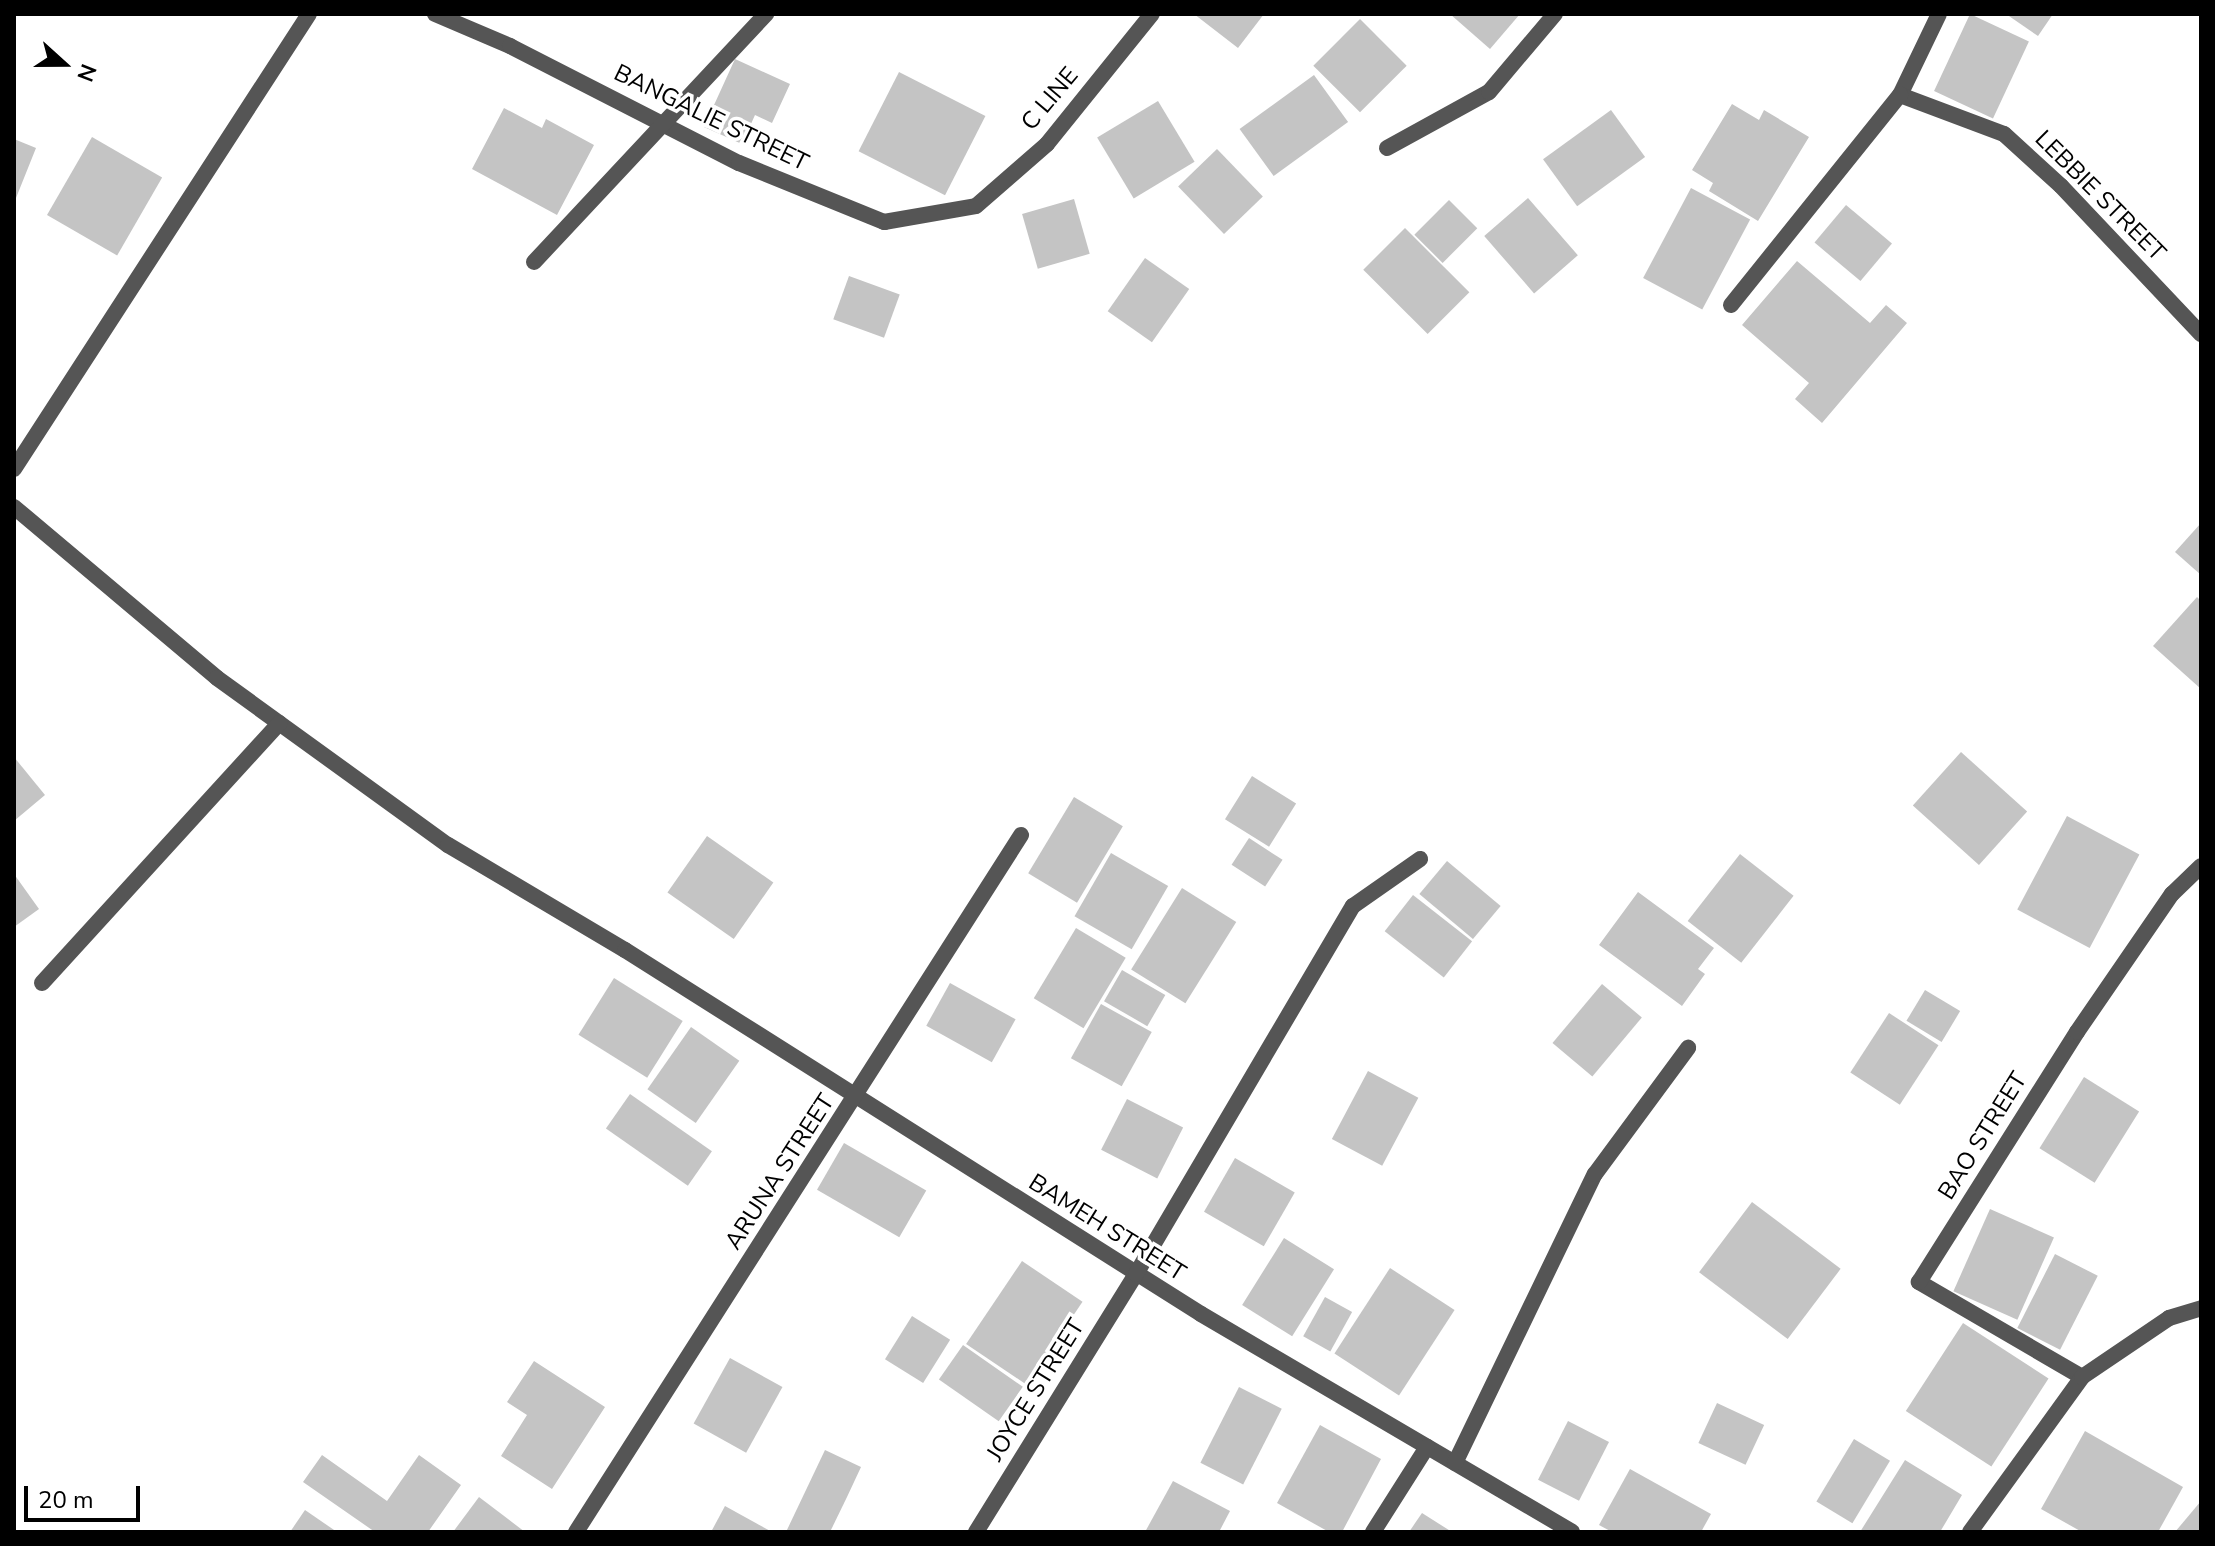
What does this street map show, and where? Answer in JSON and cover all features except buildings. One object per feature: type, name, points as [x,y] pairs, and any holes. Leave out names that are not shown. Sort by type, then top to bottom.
[{"type":"street","points":[[14,469],[309,14]]},
{"type":"street","name":"BANGALIE STREET","points":[[435,14],[510,46],[739,163],[884,222],[976,206]]},
{"type":"street","points":[[534,262],[766,14]]},
{"type":"street","name":"C LINE","points":[[976,206],[1047,144],[1152,14]]},
{"type":"street","points":[[1387,148],[1489,92],[1555,14]]},
{"type":"street","points":[[1731,305],[1900,95],[1939,14]]},
{"type":"street","name":"LEBBIE STREET","points":[[1900,95],[2004,134],[2061,186],[2201,334]]},
{"type":"street","name":"BAMEH STREET","points":[[14,507],[217,678],[448,845],[625,950],[855,1099],[1136,1274],[1572,1532]]},
{"type":"street","points":[[42,983],[279,723]]},
{"type":"street","name":"ARUNA STREET","points":[[576,1532],[1021,835]]},
{"type":"street","name":"JOYCE STREET","points":[[976,1532],[1136,1274],[1353,906],[1420,859]]},
{"type":"street","name":"BAO STREET","points":[[2082,1377],[1919,1282],[2077,1032],[2172,894],[2201,866]]},
{"type":"street","points":[[1455,1463],[1595,1174],[1688,1048]]},
{"type":"street","points":[[1970,1532],[2082,1377],[2169,1318],[2201,1308]]},
{"type":"street","points":[[1373,1532],[1427,1447]]}]
